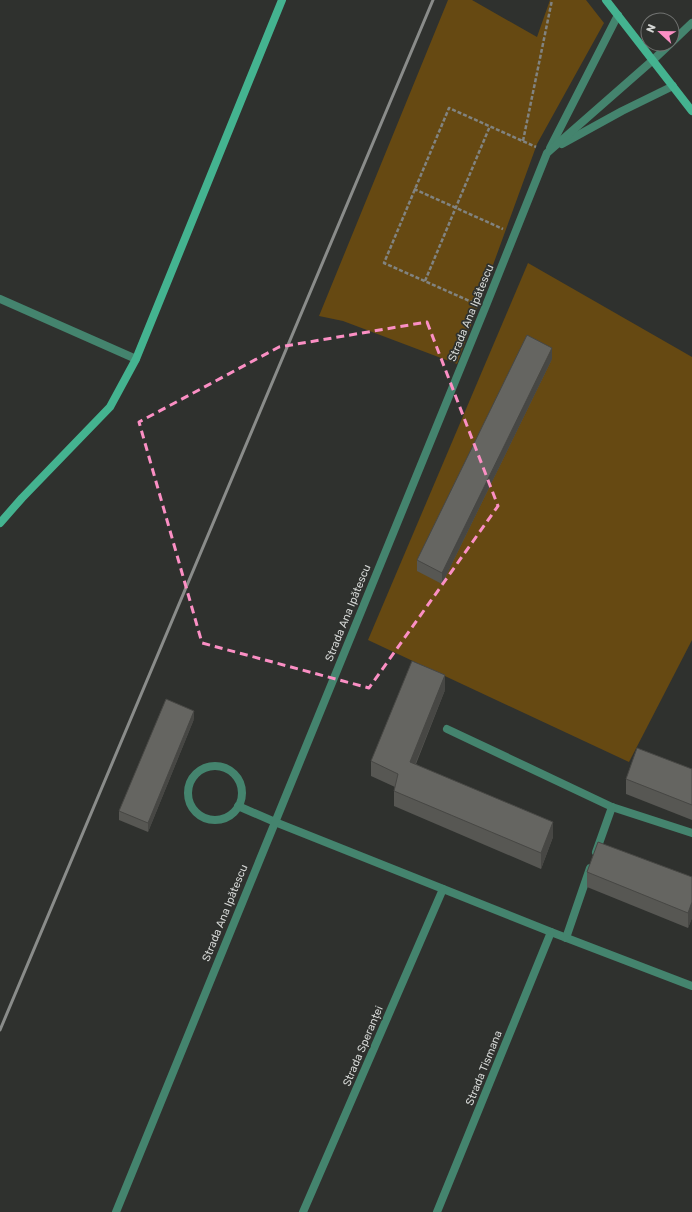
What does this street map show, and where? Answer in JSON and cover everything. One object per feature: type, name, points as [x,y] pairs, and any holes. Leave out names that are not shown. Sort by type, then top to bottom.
[{"type":"main road","points":[[0,523],[110,407],[136,359],[282,0]]},
{"type":"main road","points":[[606,0],[692,111]]},
{"type":"street","points":[[547,152],[618,15]]},
{"type":"street","points":[[680,34],[692,23]]},
{"type":"street","name":"Strada Ana Ipătescu","points":[[116,1212],[485,308],[547,152],[662,52]]},
{"type":"street","points":[[547,152],[622,111],[673,86]]},
{"type":"street","points":[[0,299],[136,359]]},
{"type":"street","points":[[447,729],[612,807],[692,833]]},
{"type":"street","points":[[220,766],[228,769],[239,781],[241,798],[238,806],[232,813],[224,818],[215,820],[198,814],[192,807],[188,798],[188,789],[191,780],[196,773],[203,768],[220,766]]},
{"type":"street","points":[[238,806],[566,938],[691,984]]},
{"type":"street","points":[[566,938],[612,807]]},
{"type":"street","name":"Strada Speranței","points":[[303,1212],[443,889]]},
{"type":"street","name":"Strada Tismana","points":[[437,1212],[552,932]]},
{"type":"path","points":[[523,141],[552,0]]},
{"type":"path","points":[[485,308],[384,263],[449,108],[547,152]]},
{"type":"path","points":[[425,281],[490,126]]},
{"type":"path","points":[[414,189],[515,234]]},
{"type":"highlighted area","points":[[427,322],[498,506],[369,688],[202,643],[139,422],[279,347]]},
{"type":"shaded area","points":[[448,0],[472,0],[537,37],[550,0],[586,0],[604,23],[537,144],[457,364],[343,321],[319,316]]},
{"type":"shaded area","points":[[528,263],[692,357],[692,640],[629,762],[368,640]]},
{"type":"building","points":[[527,335],[552,348],[442,573],[417,560]]},
{"type":"building","points":[[412,661],[445,675],[410,762],[553,822],[541,853],[394,791],[398,774],[371,761]]},
{"type":"building","points":[[166,699],[194,711],[148,823],[119,811]]},
{"type":"building","points":[[637,748],[692,769],[692,805],[626,779]]},
{"type":"building","points":[[598,842],[692,877],[692,902],[688,913],[587,872]]},
{"type":"railway","points":[[0,1030],[433,0]]}]
